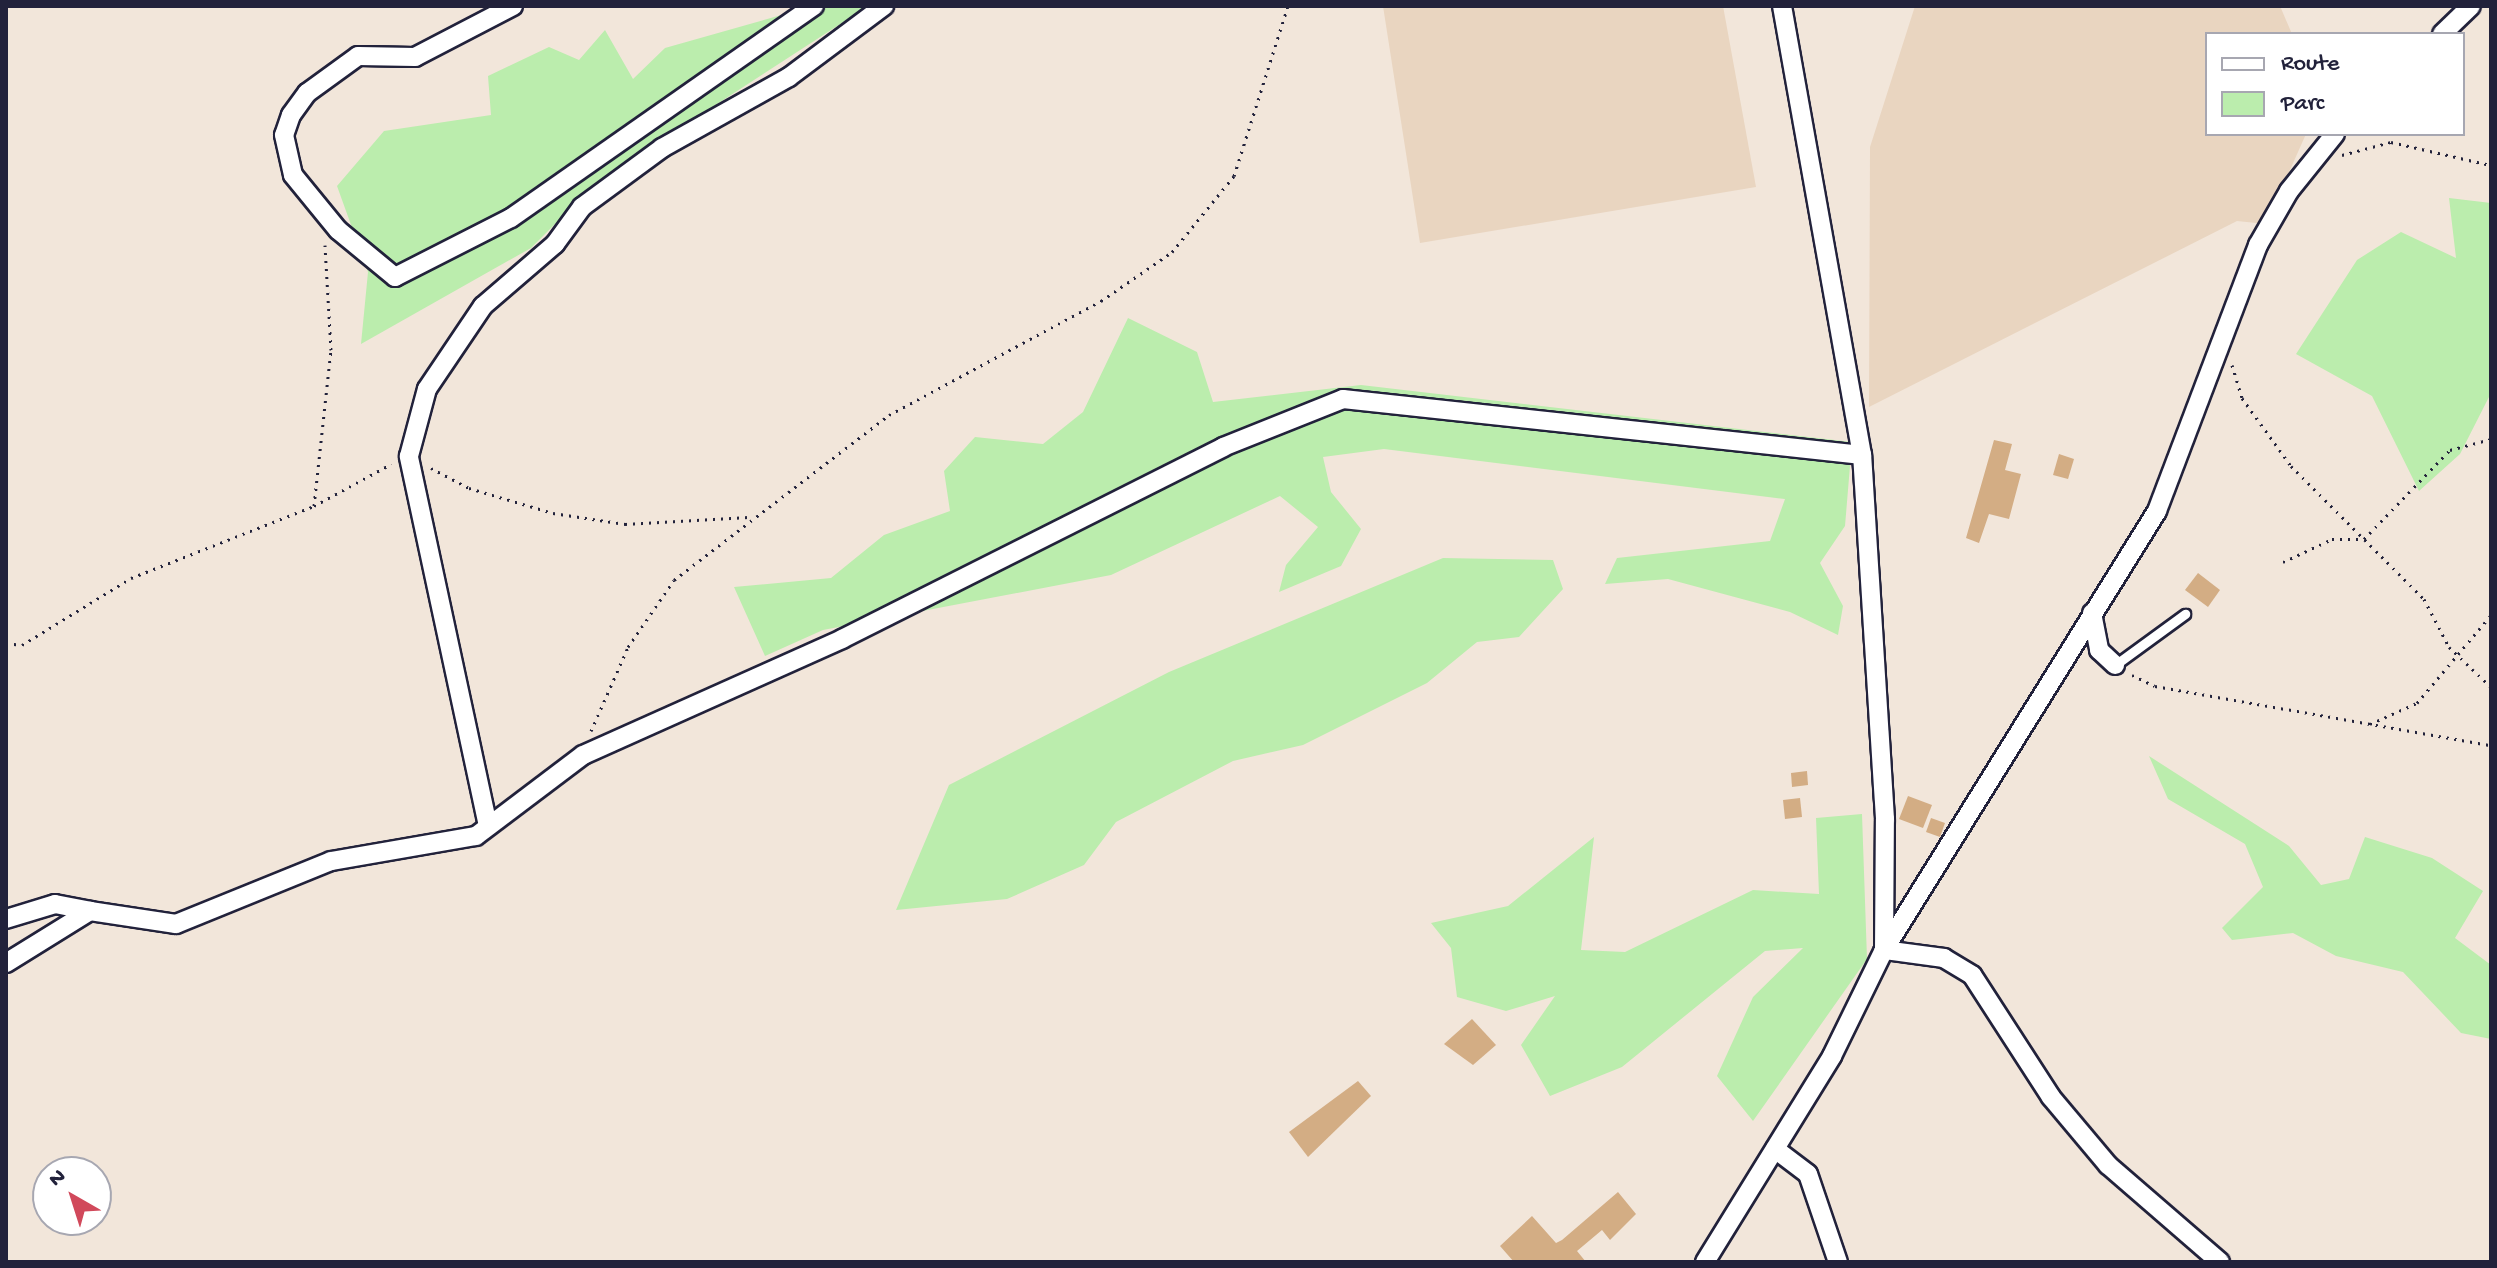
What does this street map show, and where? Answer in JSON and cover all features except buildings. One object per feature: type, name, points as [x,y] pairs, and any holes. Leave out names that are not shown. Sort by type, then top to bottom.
[{"type":"street","points":[[513,6],[415,57],[358,56],[307,93],[291,115],[284,135],[293,175],[338,230],[395,277],[511,218],[814,6]]},
{"type":"street","points":[[488,826],[409,456],[427,389],[483,306],[555,244],[582,207],[662,148],[789,77],[884,6]]},
{"type":"street","points":[[1782,6],[1862,455],[1885,819],[1884,950]]},
{"type":"street","points":[[2444,32],[2471,6]]},
{"type":"street","points":[[1705,1262],[1775,1149],[1884,950],[2157,511],[2258,245],[2311,163],[2333,136]]},
{"type":"street","points":[[6,919],[55,904],[176,924],[331,861],[463,841],[583,755],[842,639],[1223,447],[1343,399],[1862,455]]},
{"type":"street","points":[[2092,613],[2099,650],[2115,665]]},
{"type":"street","points":[[6,963],[90,911]]},
{"type":"street","points":[[1884,950],[1944,958],[1972,975],[2051,1097],[2108,1165],[2220,1262]]},
{"type":"street","points":[[1775,1149],[1808,1174],[1838,1262]]},
{"type":"lane","points":[[2115,665],[2185,614]]},
{"type":"path","points":[[583,755],[628,647],[674,580],[750,517],[889,415],[1101,301],[1172,252],[1234,176],[1288,6]]},
{"type":"path","points":[[2311,163],[2391,142],[2491,165]]},
{"type":"path","points":[[314,506],[331,350],[324,237]]},
{"type":"path","points":[[2224,339],[2242,398],[2291,466],[2424,599],[2458,655],[2491,687]]},
{"type":"path","points":[[2283,562],[2332,539],[2364,539],[2450,450],[2491,439]]},
{"type":"path","points":[[6,643],[22,645],[131,578],[314,506],[409,456],[469,488],[553,513],[625,524],[750,517]]},
{"type":"path","points":[[2370,724],[2417,703],[2491,615]]},
{"type":"path","points":[[2115,665],[2155,686],[2491,745]]},
{"type":"shaded area","points":[[1383,6],[1723,6],[1756,187],[1420,243]]},
{"type":"shaded area","points":[[1915,6],[2280,6],[2291,32],[2205,32],[2205,136],[2305,136],[2266,224],[2237,221],[1869,407],[1870,147]]},
{"type":"green space","points":[[813,6],[868,6],[597,182],[531,248],[361,344],[368,272],[337,186],[384,131],[491,115],[488,76],[549,47],[579,60],[605,30],[633,79],[665,48]]},
{"type":"green space","points":[[2449,198],[2491,203],[2491,393],[2460,454],[2419,491],[2372,396],[2296,354],[2357,260],[2401,232],[2456,258]]},
{"type":"green space","points":[[1128,318],[1197,352],[1213,402],[1361,385],[1852,442],[1845,526],[1820,563],[1843,606],[1838,635],[1790,612],[1668,579],[1605,584],[1617,558],[1770,541],[1785,499],[1384,449],[1323,457],[1331,492],[1361,529],[1341,566],[1279,592],[1286,565],[1318,527],[1280,496],[1111,575],[823,630],[765,656],[734,587],[831,578],[884,535],[950,511],[944,471],[975,437],[1043,444],[1083,412]]},
{"type":"green space","points":[[1443,558],[1553,560],[1563,589],[1519,637],[1477,642],[1427,683],[1303,745],[1233,761],[1116,822],[1084,865],[1007,899],[896,910],[949,785],[1169,672]]},
{"type":"green space","points":[[2149,756],[2289,846],[2321,885],[2349,879],[2365,837],[2432,858],[2483,891],[2455,938],[2491,965],[2491,1039],[2461,1033],[2403,972],[2336,956],[2293,933],[2232,940],[2222,928],[2263,887],[2245,844],[2168,799]]},
{"type":"green space","points":[[1862,814],[1867,959],[1753,1121],[1717,1076],[1753,997],[1803,948],[1765,951],[1622,1067],[1550,1096],[1521,1045],[1555,996],[1506,1011],[1457,997],[1451,948],[1431,923],[1508,906],[1594,837],[1581,950],[1625,952],[1753,890],[1819,894],[1816,818]]}]
